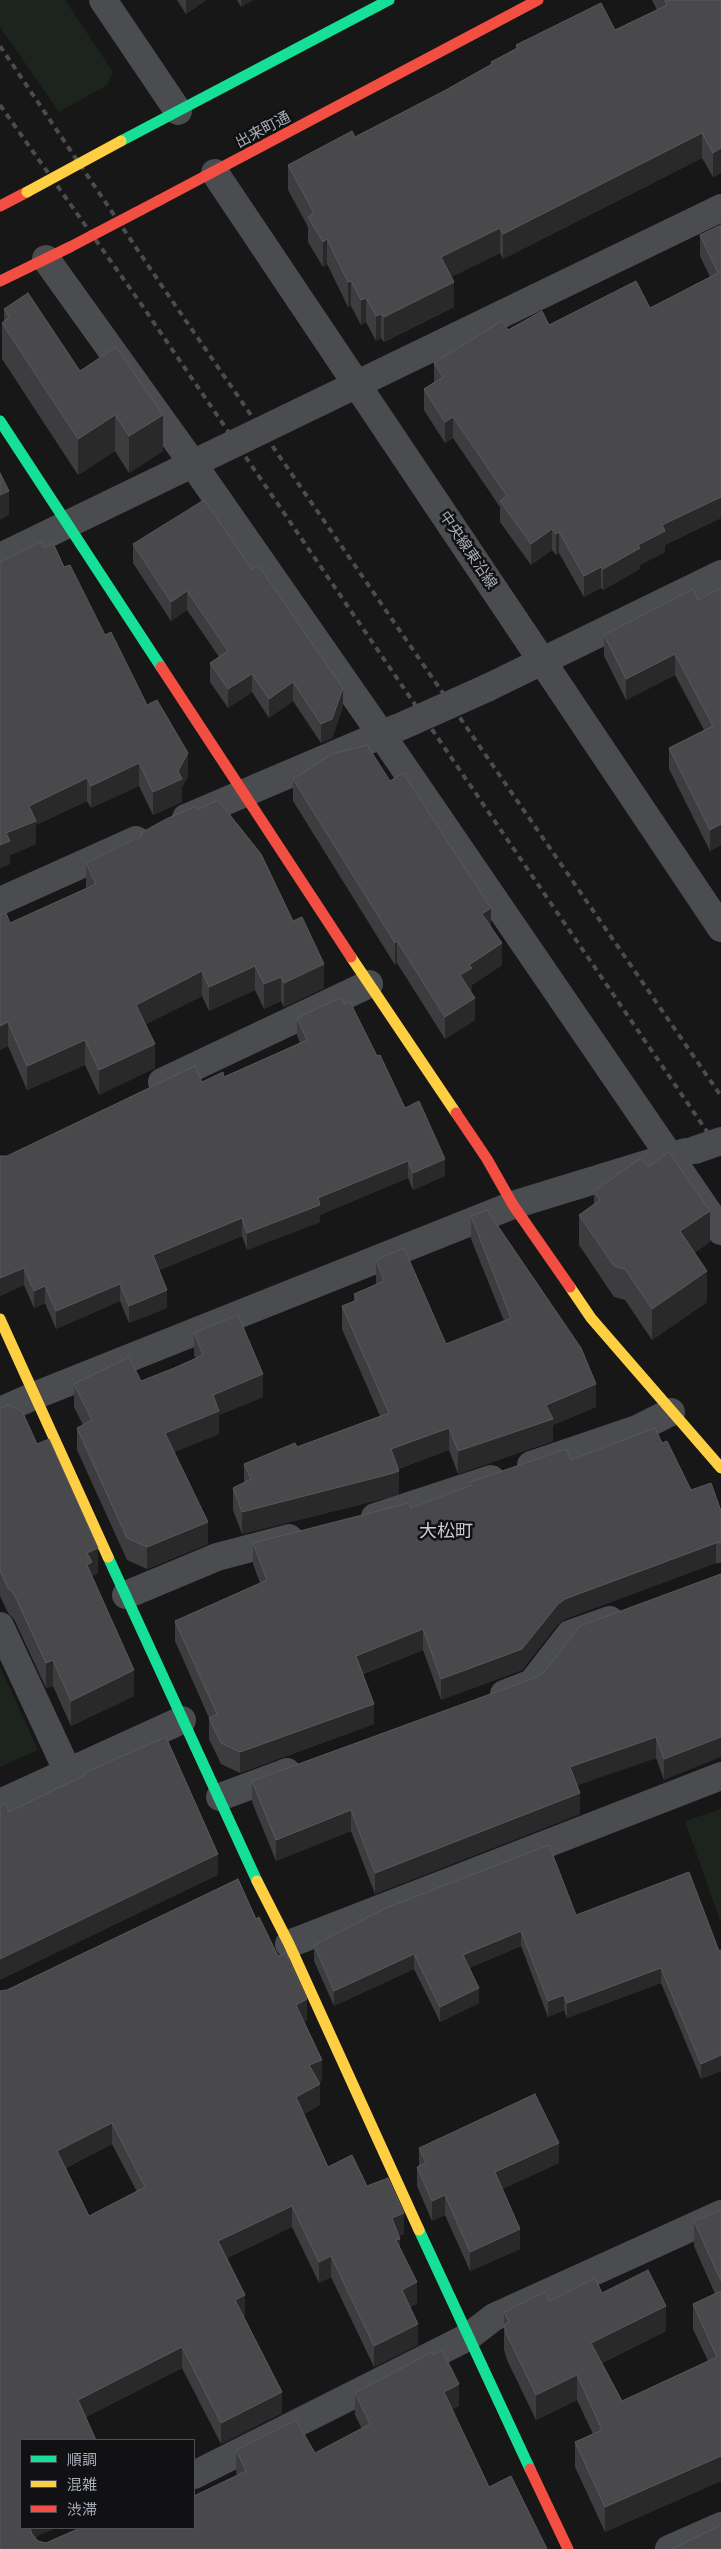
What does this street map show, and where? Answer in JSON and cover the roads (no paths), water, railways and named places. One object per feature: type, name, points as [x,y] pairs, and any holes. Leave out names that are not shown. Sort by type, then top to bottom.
[{"type":"street","points":[[103,0],[178,111]]},
{"type":"street","points":[[0,206],[388,0]]},
{"type":"street","name":"出来町通","points":[[0,281],[215,173],[538,0]]},
{"type":"street","name":"中央線東沿線","points":[[215,173],[719,923]]},
{"type":"street","points":[[0,557],[721,208]]},
{"type":"street","points":[[46,259],[193,464],[391,730],[669,1158],[721,1232]]},
{"type":"street","points":[[0,421],[66,525],[487,1159],[513,1205],[591,1318],[721,1468]]},
{"type":"street","points":[[0,901],[243,792],[487,688],[541,660],[721,574]]},
{"type":"street","points":[[144,1091],[369,984]]},
{"type":"street","points":[[0,1411],[513,1205],[721,1141]]},
{"type":"street","points":[[0,1319],[182,1720],[220,1797],[254,1875],[289,1944],[468,2337],[568,2549]]},
{"type":"street","points":[[348,1524],[394,1512],[618,1436],[672,1412]]},
{"type":"street","points":[[126,1595],[217,1556],[310,1533]]},
{"type":"street","points":[[477,1703],[532,1683],[570,1634],[632,1611]]},
{"type":"street","points":[[0,1626],[68,1772]]},
{"type":"street","points":[[0,1803],[182,1720]]},
{"type":"street","points":[[220,1797],[312,1763]]},
{"type":"street","points":[[289,1944],[721,1776]]},
{"type":"street","points":[[228,1888],[254,1875]]},
{"type":"street","points":[[195,2474],[468,2337],[494,2318],[721,2214]]},
{"type":"street","points":[[669,2549],[721,2526]]},
{"type":"railway","points":[[0,46],[164,289],[721,1096]]},
{"type":"railway","points":[[0,105],[139,301],[721,1152]]},
{"type":"district","name":"大松町","points":[[446,1532]]}]
